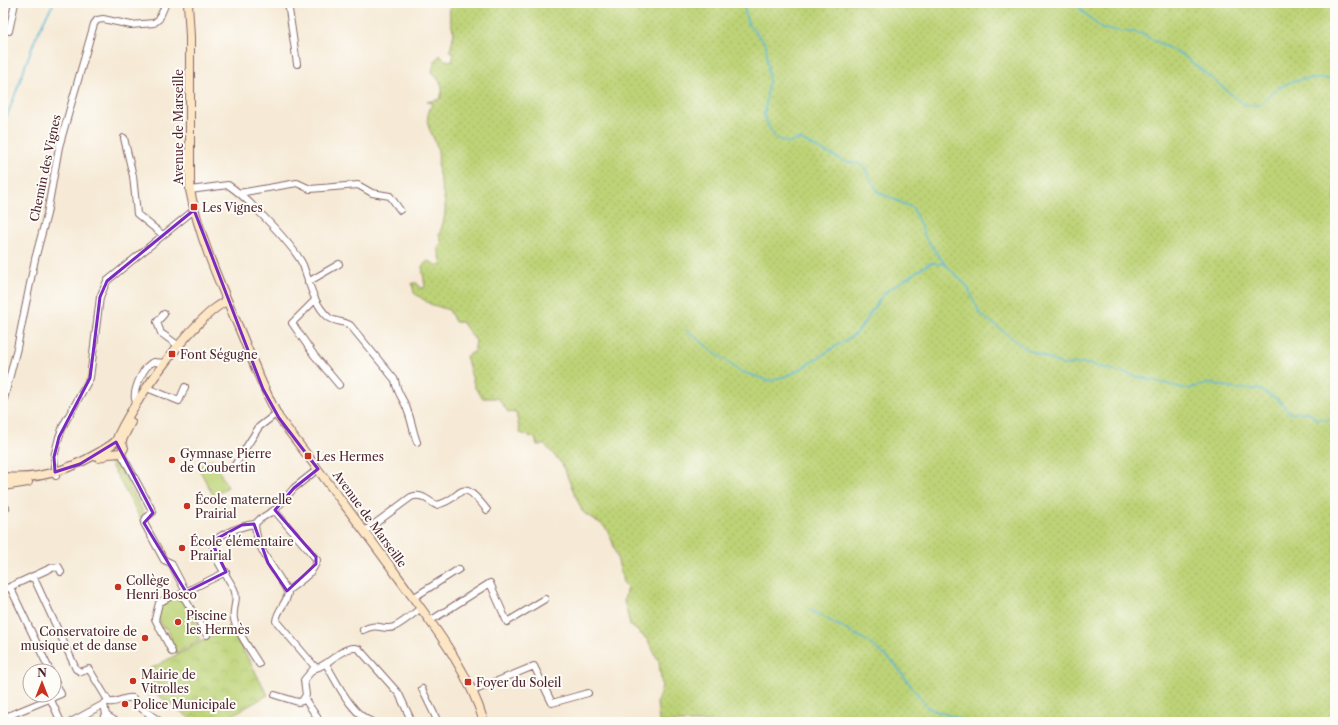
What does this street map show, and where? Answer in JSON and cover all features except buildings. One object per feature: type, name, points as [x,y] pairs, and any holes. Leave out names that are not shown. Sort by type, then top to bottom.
[{"type":"street","points":[[9,31],[15,3]]},
{"type":"street","name":"Chemin des Vignes","points":[[3,403],[17,348],[35,259],[47,214],[58,147],[94,24],[97,20],[103,19],[131,25],[154,23],[159,19],[166,3]]},
{"type":"street","name":"Avenue de Marseille","points":[[188,3],[190,37],[190,190],[194,210],[227,301],[263,388],[277,413],[430,621],[461,669],[473,691],[484,722]]},
{"type":"street","points":[[288,3],[297,64]]},
{"type":"street","points":[[124,138],[133,176],[137,214],[163,235]]},
{"type":"street","points":[[239,193],[297,183],[310,188],[358,185],[372,193],[390,196],[400,210]]},
{"type":"street","points":[[190,190],[228,185],[239,193],[288,243],[302,265],[315,300],[328,317],[334,320],[344,321],[350,325],[395,380],[396,388],[408,410],[413,433],[417,442]]},
{"type":"street","points":[[56,474],[54,457],[59,437],[64,424],[90,378],[96,320],[103,289],[112,276],[194,210]]},
{"type":"street","points":[[308,282],[339,264]]},
{"type":"street","points":[[315,300],[292,323],[314,355],[339,385]]},
{"type":"street","points":[[4,486],[56,474],[117,447],[134,406],[139,401],[164,363],[211,310],[217,305],[227,301]]},
{"type":"street","points":[[164,314],[157,322],[161,333],[179,346]]},
{"type":"street","points":[[139,401],[135,398],[135,387],[149,365],[154,362],[164,363]]},
{"type":"street","points":[[147,388],[179,401],[185,387]]},
{"type":"street","points":[[233,468],[259,427],[277,413]]},
{"type":"street","points":[[117,447],[153,512],[146,518],[144,523],[164,560],[171,563],[186,592]]},
{"type":"street","points":[[259,664],[234,618],[236,598],[235,590],[215,553],[213,545],[216,539],[242,525],[255,524],[274,510],[294,488],[318,469]]},
{"type":"street","points":[[4,486],[6,481],[4,476],[22,478],[56,474]]},
{"type":"street","points":[[365,532],[411,497],[416,495],[422,496],[436,505],[450,499],[457,493],[467,491],[475,495],[487,510]]},
{"type":"street","points":[[274,510],[317,560],[316,564],[303,579],[287,591]]},
{"type":"street","points":[[255,524],[262,549],[268,563],[287,591],[288,598],[277,616],[276,621],[315,667],[321,667],[348,649],[354,648],[359,650],[399,694],[412,722]]},
{"type":"street","points":[[3,590],[55,567],[59,567],[62,572]]},
{"type":"street","points":[[413,598],[458,569]]},
{"type":"street","points":[[172,652],[155,619],[159,603],[173,595],[179,595],[186,592],[226,572]]},
{"type":"street","points":[[33,576],[76,669],[81,672],[89,669],[106,702],[106,715],[101,722]]},
{"type":"street","points":[[430,621],[490,583],[507,622],[545,599]]},
{"type":"street","points":[[10,587],[46,663]]},
{"type":"street","points":[[179,595],[186,599],[207,635]]},
{"type":"street","points":[[363,630],[376,625],[384,628],[394,627],[421,608]]},
{"type":"street","points":[[326,664],[357,713],[366,720],[373,722]]},
{"type":"street","points":[[473,691],[534,666],[552,703],[588,693]]},
{"type":"street","points":[[275,695],[298,702],[304,698],[306,691],[304,680],[315,667]]},
{"type":"street","points":[[422,688],[438,722]]},
{"type":"street","points":[[71,722],[106,702],[114,703],[127,697],[133,698],[142,709],[161,722]]},
{"type":"street","points":[[304,698],[309,703],[317,717]]},
{"type":"street","points":[[3,718],[38,703]]},
{"type":"street","points":[[52,703],[61,722]]},
{"type":"street","points":[[106,715],[116,722]]},
{"type":"highlighted area","points":[[194,210],[263,389],[279,418],[318,469],[294,488],[275,510],[316,557],[316,564],[287,591],[268,563],[254,524],[242,525],[216,539],[213,545],[226,572],[186,592],[144,523],[153,513],[116,442],[80,464],[55,472],[54,457],[59,437],[90,378],[100,297],[107,281]]},
{"type":"green space","points":[[449,3],[1335,3],[1335,722],[659,722],[657,702],[662,687],[659,662],[647,639],[630,625],[624,601],[627,587],[623,582],[610,535],[602,524],[582,511],[562,464],[545,445],[537,445],[535,438],[520,433],[516,413],[508,412],[498,398],[483,398],[475,388],[466,356],[474,352],[476,341],[462,322],[455,322],[449,310],[430,304],[414,293],[412,283],[417,283],[421,289],[425,287],[422,266],[428,261],[437,265],[442,265],[438,248],[442,243],[439,235],[444,217],[445,204],[438,171],[438,150],[427,121],[429,110],[433,103],[427,102],[440,99],[442,90],[441,84],[432,72],[434,63],[440,55],[445,60],[453,61],[453,55],[450,51],[454,33],[450,20]]},
{"type":"green space","points":[[114,458],[145,515],[140,518],[109,461]]},
{"type":"green space","points":[[212,459],[228,487],[213,495],[198,467]]},
{"type":"green space","name":"Piscine les Hermès","points":[[174,597],[183,601],[198,626],[194,628],[200,640],[176,653],[170,642],[171,637],[166,628],[162,627],[157,615],[162,605]]},
{"type":"green space","points":[[230,626],[268,695],[220,722],[195,722],[154,692],[150,696],[147,694],[139,675]]},
{"type":"waterway","points":[[3,125],[38,32],[54,3]]},
{"type":"waterway","points":[[746,3],[744,8],[748,24],[766,44],[769,81],[764,117],[775,138],[790,143],[799,139],[844,161],[863,165],[878,192],[913,208],[926,239],[945,264],[967,286],[980,314],[1027,349],[1063,365],[1084,363],[1187,389],[1211,383],[1235,389],[1258,389],[1277,399],[1290,413],[1309,412],[1316,419],[1335,420]]},
{"type":"waterway","points":[[1079,3],[1080,9],[1102,29],[1140,33],[1184,56],[1245,105],[1260,105],[1277,89],[1293,81],[1302,79],[1335,79]]},
{"type":"waterway","points":[[686,330],[739,371],[770,381],[792,374],[857,333],[884,293],[930,263],[944,264]]},
{"type":"waterway","points":[[809,609],[867,641],[894,663],[928,708],[969,722]]},
{"type":"place","name":"Les Vignes","points":[[194,207]]},
{"type":"place","name":"Font Ségugne","points":[[172,354]]},
{"type":"place","name":"Les Hermes","points":[[308,456]]},
{"type":"place","name":"Gymnase Pierre de Coubertin","points":[[172,460]]},
{"type":"place","name":"École maternelle Prairial","points":[[187,506]]},
{"type":"place","name":"École élémentaire Prairial","points":[[182,548]]},
{"type":"place","name":"Collège Henri Bosco","points":[[118,587]]},
{"type":"place","name":"Piscine les Hermès","points":[[178,622]]},
{"type":"place","name":"Conservatoire de musique et de danse","points":[[145,638]]},
{"type":"place","name":"Mairie de Vitrolles","points":[[133,681]]},
{"type":"place","name":"Foyer du Soleil","points":[[468,682]]},
{"type":"place","name":"Police Municipale","points":[[125,704]]}]
